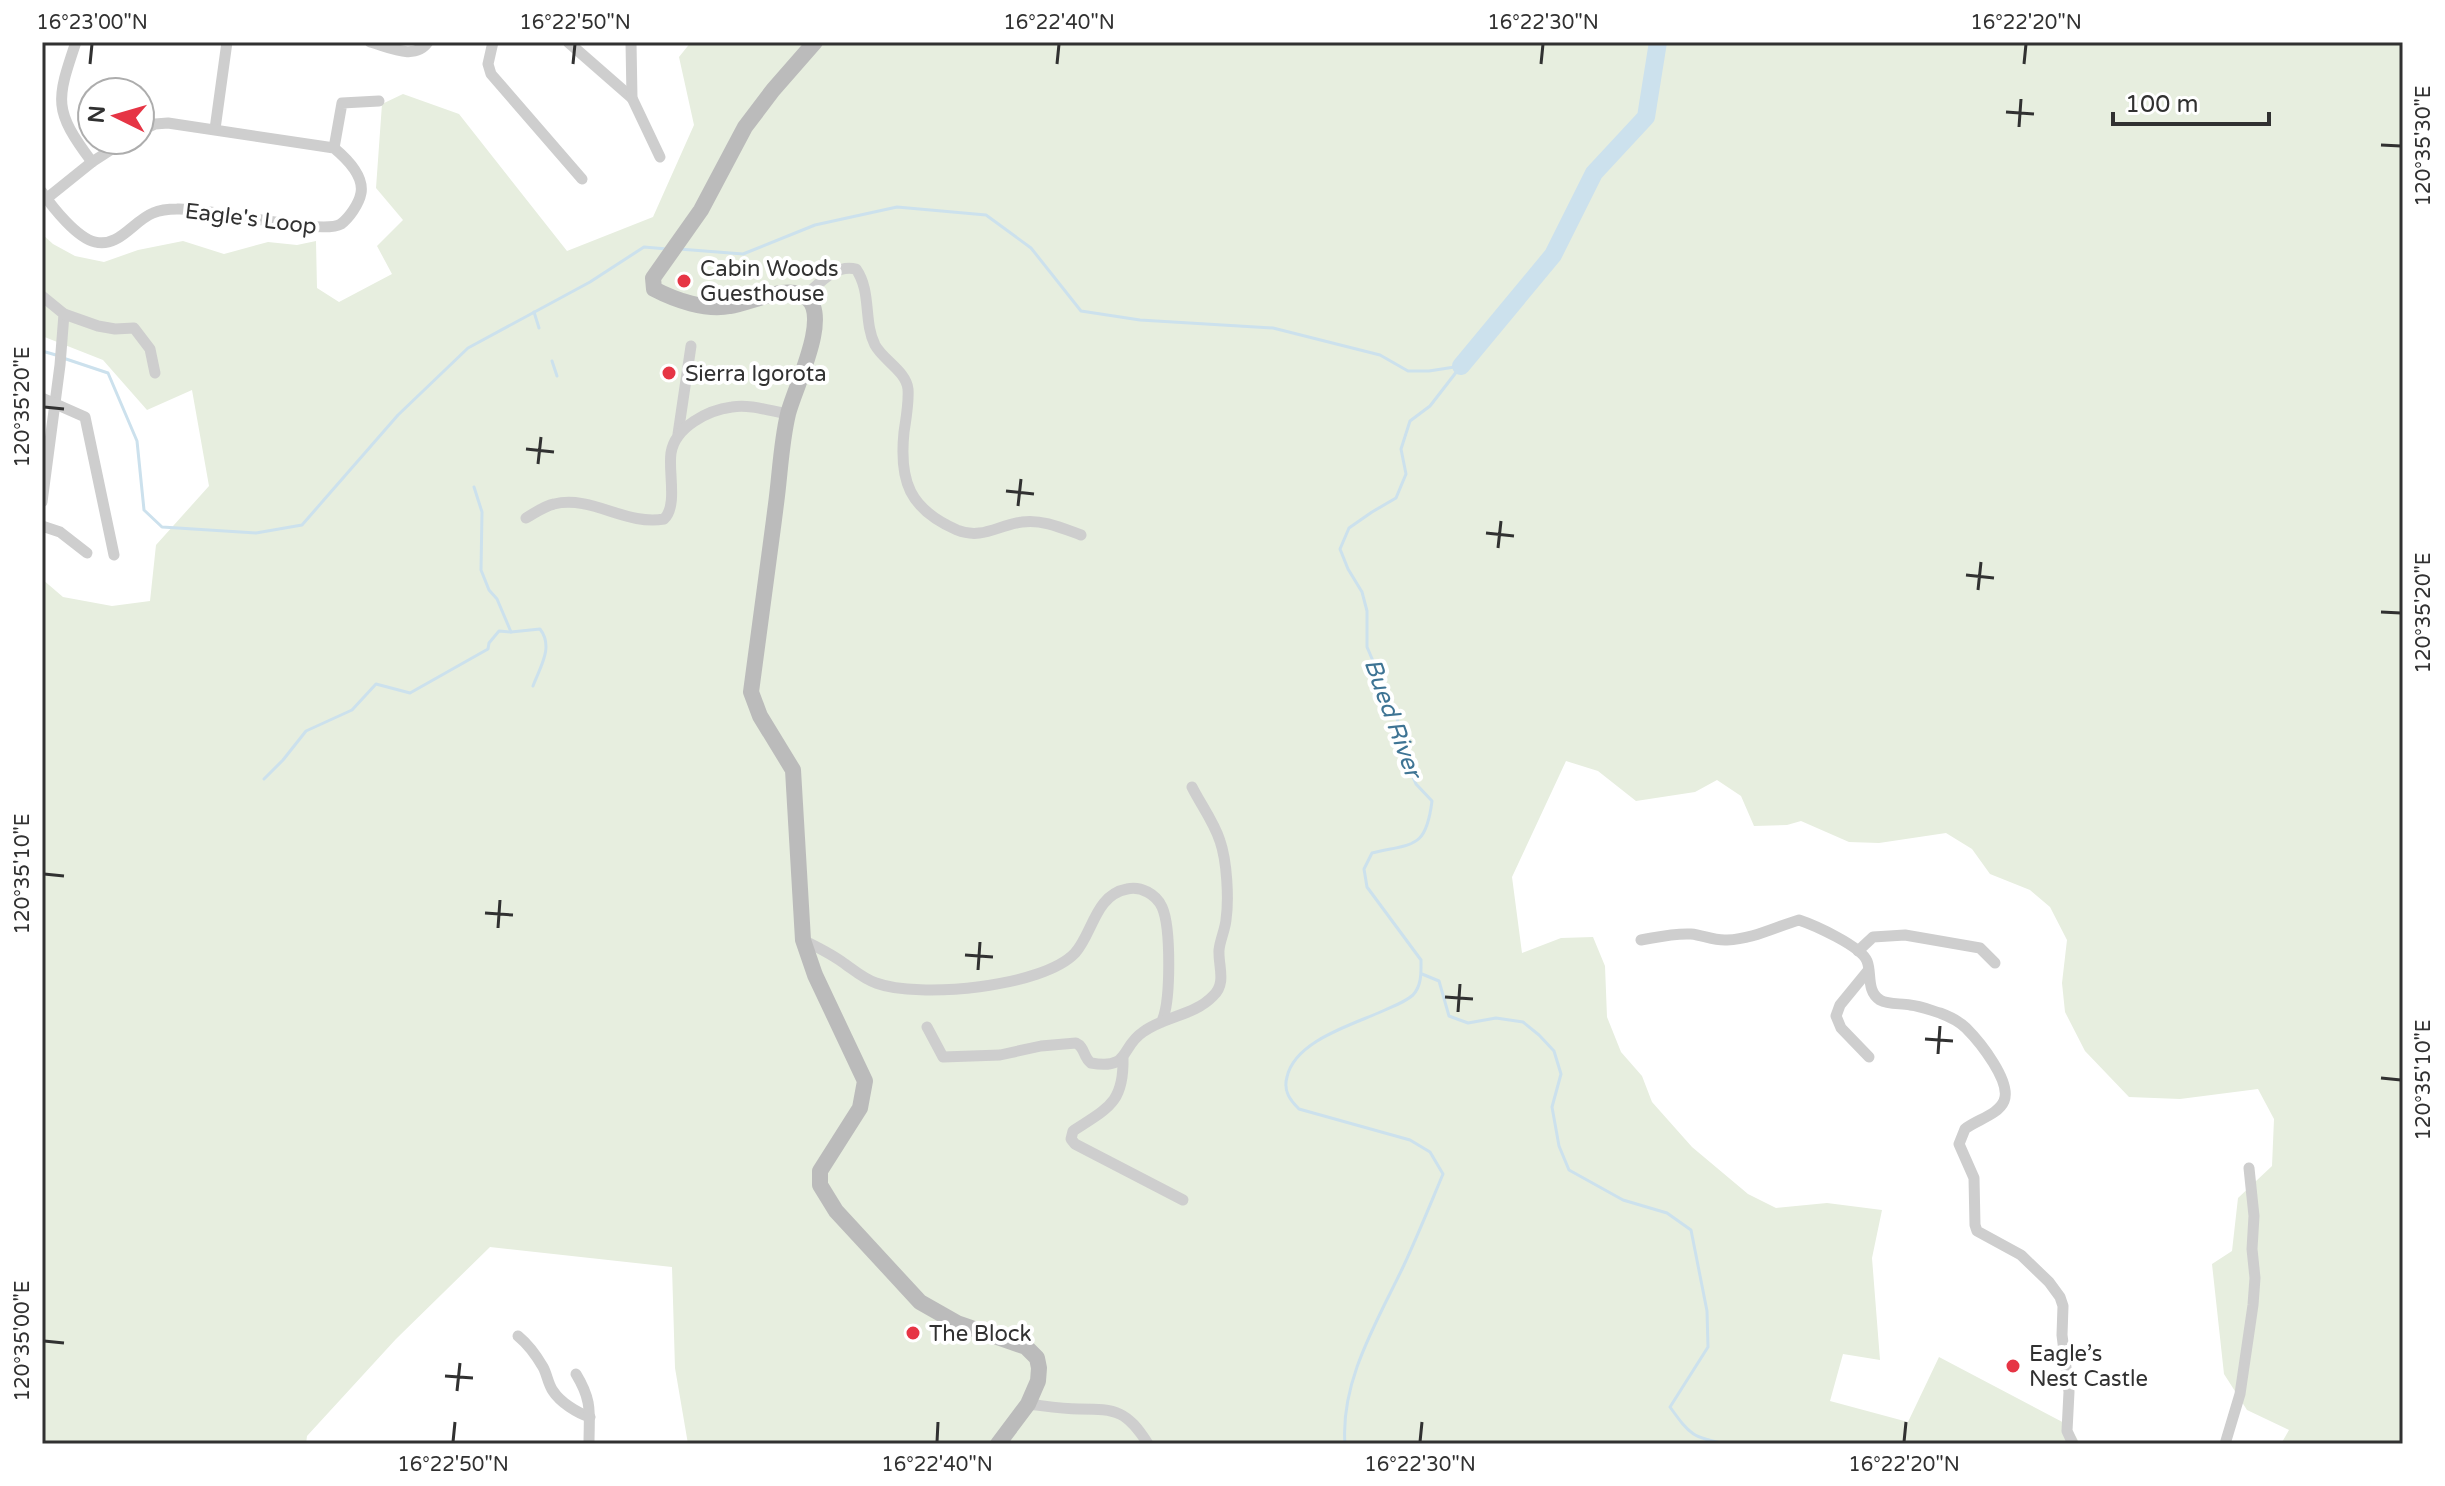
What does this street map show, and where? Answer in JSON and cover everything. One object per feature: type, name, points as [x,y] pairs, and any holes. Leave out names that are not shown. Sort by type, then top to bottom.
[{"type":"main road","points":[[815,42],[745,127],[701,210],[653,278],[652,285],[654,289],[678,299],[708,306],[729,307],[769,295],[794,293],[805,296],[812,303],[816,318],[811,346],[788,414],[751,692],[760,716],[793,770],[803,940],[815,975],[865,1081],[860,1108],[820,1171],[820,1185],[836,1211],[920,1302],[957,1323],[1026,1347],[1037,1358],[1038,1381],[1028,1404],[998,1444]]},
{"type":"street","points":[[76,42],[62,83],[61,103],[72,132],[92,162]]},
{"type":"street","points":[[215,129],[227,42]]},
{"type":"street","points":[[370,42],[412,53],[428,42]]},
{"type":"street","points":[[493,42],[488,64],[491,74],[582,179]]},
{"type":"street","points":[[568,42],[632,98],[660,157]]},
{"type":"street","points":[[631,42],[632,98]]},
{"type":"street","points":[[156,124],[215,129],[334,148],[342,103],[379,101]]},
{"type":"street","name":"Eagle's Loop","points":[[101,156],[44,196],[81,237],[97,243],[123,235],[152,213],[176,209],[239,214],[299,225],[334,226],[354,209],[361,194],[361,183],[345,157],[334,148]]},
{"type":"street","points":[[805,296],[836,270],[847,267],[856,269],[863,279],[877,348],[908,387],[904,477],[916,501],[926,511],[941,522],[969,534],[1036,521],[1081,535]]},
{"type":"street","points":[[42,296],[64,314],[98,326],[134,328],[150,349],[155,373]]},
{"type":"street","points":[[42,502],[64,314]]},
{"type":"street","points":[[526,518],[543,508],[568,502],[592,505],[634,519],[664,519],[671,509],[671,449],[678,434],[691,346]]},
{"type":"street","points":[[42,398],[85,417],[114,555]]},
{"type":"street","points":[[678,434],[711,413],[733,407],[788,414]]},
{"type":"street","points":[[42,526],[60,532],[87,553]]},
{"type":"street","points":[[927,1027],[943,1057],[1000,1055],[1041,1046],[1076,1043],[1091,1063],[1106,1064],[1119,1062],[1137,1037],[1162,1021],[1204,1004],[1220,985],[1219,952],[1227,909],[1225,864],[1221,842],[1192,787]]},
{"type":"street","points":[[803,940],[878,984],[927,991],[973,988],[1048,970],[1065,962],[1077,950],[1094,917],[1107,900],[1119,891],[1130,888],[1144,890],[1156,898],[1166,923],[1167,1004],[1162,1021]]},
{"type":"street","points":[[1641,940],[1687,934],[1726,941],[1765,933],[1798,920],[1858,951],[1867,961],[1867,972],[1875,996],[1881,1000],[1914,1005],[1942,1014],[1965,1027],[2005,1084],[2003,1104],[1965,1129],[1959,1144],[1974,1178],[1975,1225],[1977,1231],[2021,1255],[2060,1297],[2069,1392],[2067,1431],[2073,1444]]},
{"type":"street","points":[[1858,951],[1873,937],[1905,935],[1980,948],[1995,963]]},
{"type":"street","points":[[1867,972],[1840,1005],[1836,1016],[1841,1028],[1869,1057]]},
{"type":"street","points":[[1123,1058],[1121,1085],[1111,1106],[1073,1131],[1071,1139],[1075,1144],[1183,1200]]},
{"type":"street","points":[[2225,1444],[2240,1394],[2253,1305],[2254,1216],[2249,1168]]},
{"type":"street","points":[[518,1336],[529,1345],[559,1398],[590,1417]]},
{"type":"street","points":[[576,1374],[587,1392],[589,1444]]},
{"type":"street","points":[[1028,1404],[1115,1411],[1128,1418],[1148,1444]]},
{"type":"green space","points":[[691,42],[2403,42],[2403,1444],[2281,1444],[2289,1430],[2247,1410],[2224,1374],[2212,1264],[2232,1251],[2238,1198],[2272,1166],[2274,1119],[2258,1089],[2180,1099],[2129,1097],[2085,1051],[2065,1012],[2062,983],[2067,940],[2050,907],[2030,890],[1990,874],[1972,849],[1946,833],[1879,843],[1849,842],[1801,821],[1787,825],[1754,826],[1741,796],[1717,780],[1695,792],[1636,801],[1598,771],[1566,761],[1512,877],[1522,953],[1561,938],[1593,937],[1605,966],[1607,1017],[1621,1052],[1642,1076],[1652,1102],[1692,1147],[1748,1194],[1776,1208],[1827,1203],[1882,1210],[1872,1258],[1880,1360],[1843,1354],[1830,1401],[1908,1422],[1939,1357],[2070,1426],[2080,1444],[688,1444],[675,1368],[672,1267],[490,1247],[396,1339],[307,1436],[306,1444],[42,1444],[42,579],[63,597],[112,606],[150,601],[156,545],[209,486],[192,390],[147,410],[103,360],[42,336],[42,234],[75,256],[104,262],[138,250],[183,241],[224,254],[268,242],[297,245],[316,241],[317,288],[339,302],[392,274],[377,246],[403,220],[376,188],[382,104],[403,94],[459,114],[567,251],[653,217],[694,125],[679,57]]},
{"type":"waterway","name":"Bued River","points":[[1461,366],[1553,255],[1594,173],[1646,117],[1658,42]]},
{"type":"waterway","points":[[679,249],[743,254],[815,225],[897,207],[986,215],[1031,248],[1081,311],[1140,320],[1273,328],[1380,355],[1408,371],[1461,366]]},
{"type":"waterway","points":[[63,358],[108,373],[137,441],[144,510],[162,527],[256,533],[302,525],[398,415],[468,348],[590,282],[644,247],[667,249]]},
{"type":"waterway","points":[[534,312],[539,328]]},
{"type":"waterway","points":[[42,351],[56,355]]},
{"type":"waterway","points":[[552,361],[557,376]]},
{"type":"waterway","name":"Bued River","points":[[1345,1444],[1348,1397],[1355,1374],[1443,1174],[1430,1152],[1410,1140],[1299,1109],[1290,1099],[1286,1087],[1292,1064],[1301,1053],[1328,1035],[1407,1000],[1416,991],[1421,974],[1421,960],[1367,887],[1364,869],[1372,853],[1416,841],[1426,828],[1432,801],[1416,784],[1403,755],[1397,717],[1367,647],[1367,611],[1362,592],[1340,549],[1349,528],[1396,498],[1406,474],[1401,449],[1410,421],[1430,406],[1461,366]]},
{"type":"waterway","points":[[474,487],[482,512],[481,570],[489,590],[497,599],[511,632],[540,629],[544,636],[546,650],[533,686]]},
{"type":"waterway","points":[[264,779],[306,731],[352,710],[376,684],[410,693],[488,649],[499,631],[511,632]]},
{"type":"waterway","points":[[1422,974],[1439,981],[1449,1016],[1468,1023],[1496,1018],[1523,1022],[1554,1051],[1561,1074],[1552,1107],[1559,1146],[1569,1170],[1623,1200],[1667,1213],[1691,1230],[1707,1311],[1708,1347],[1670,1407],[1693,1434],[1727,1444]]},
{"type":"place","name":"Cabin Woods Guesthouse","points":[[684,281]]},
{"type":"place","name":"Sierra Igorota","points":[[669,373]]},
{"type":"place","name":"The Block","points":[[913,1333]]},
{"type":"place","name":"Eagle’s Nest Castle","points":[[2013,1366]]}]
